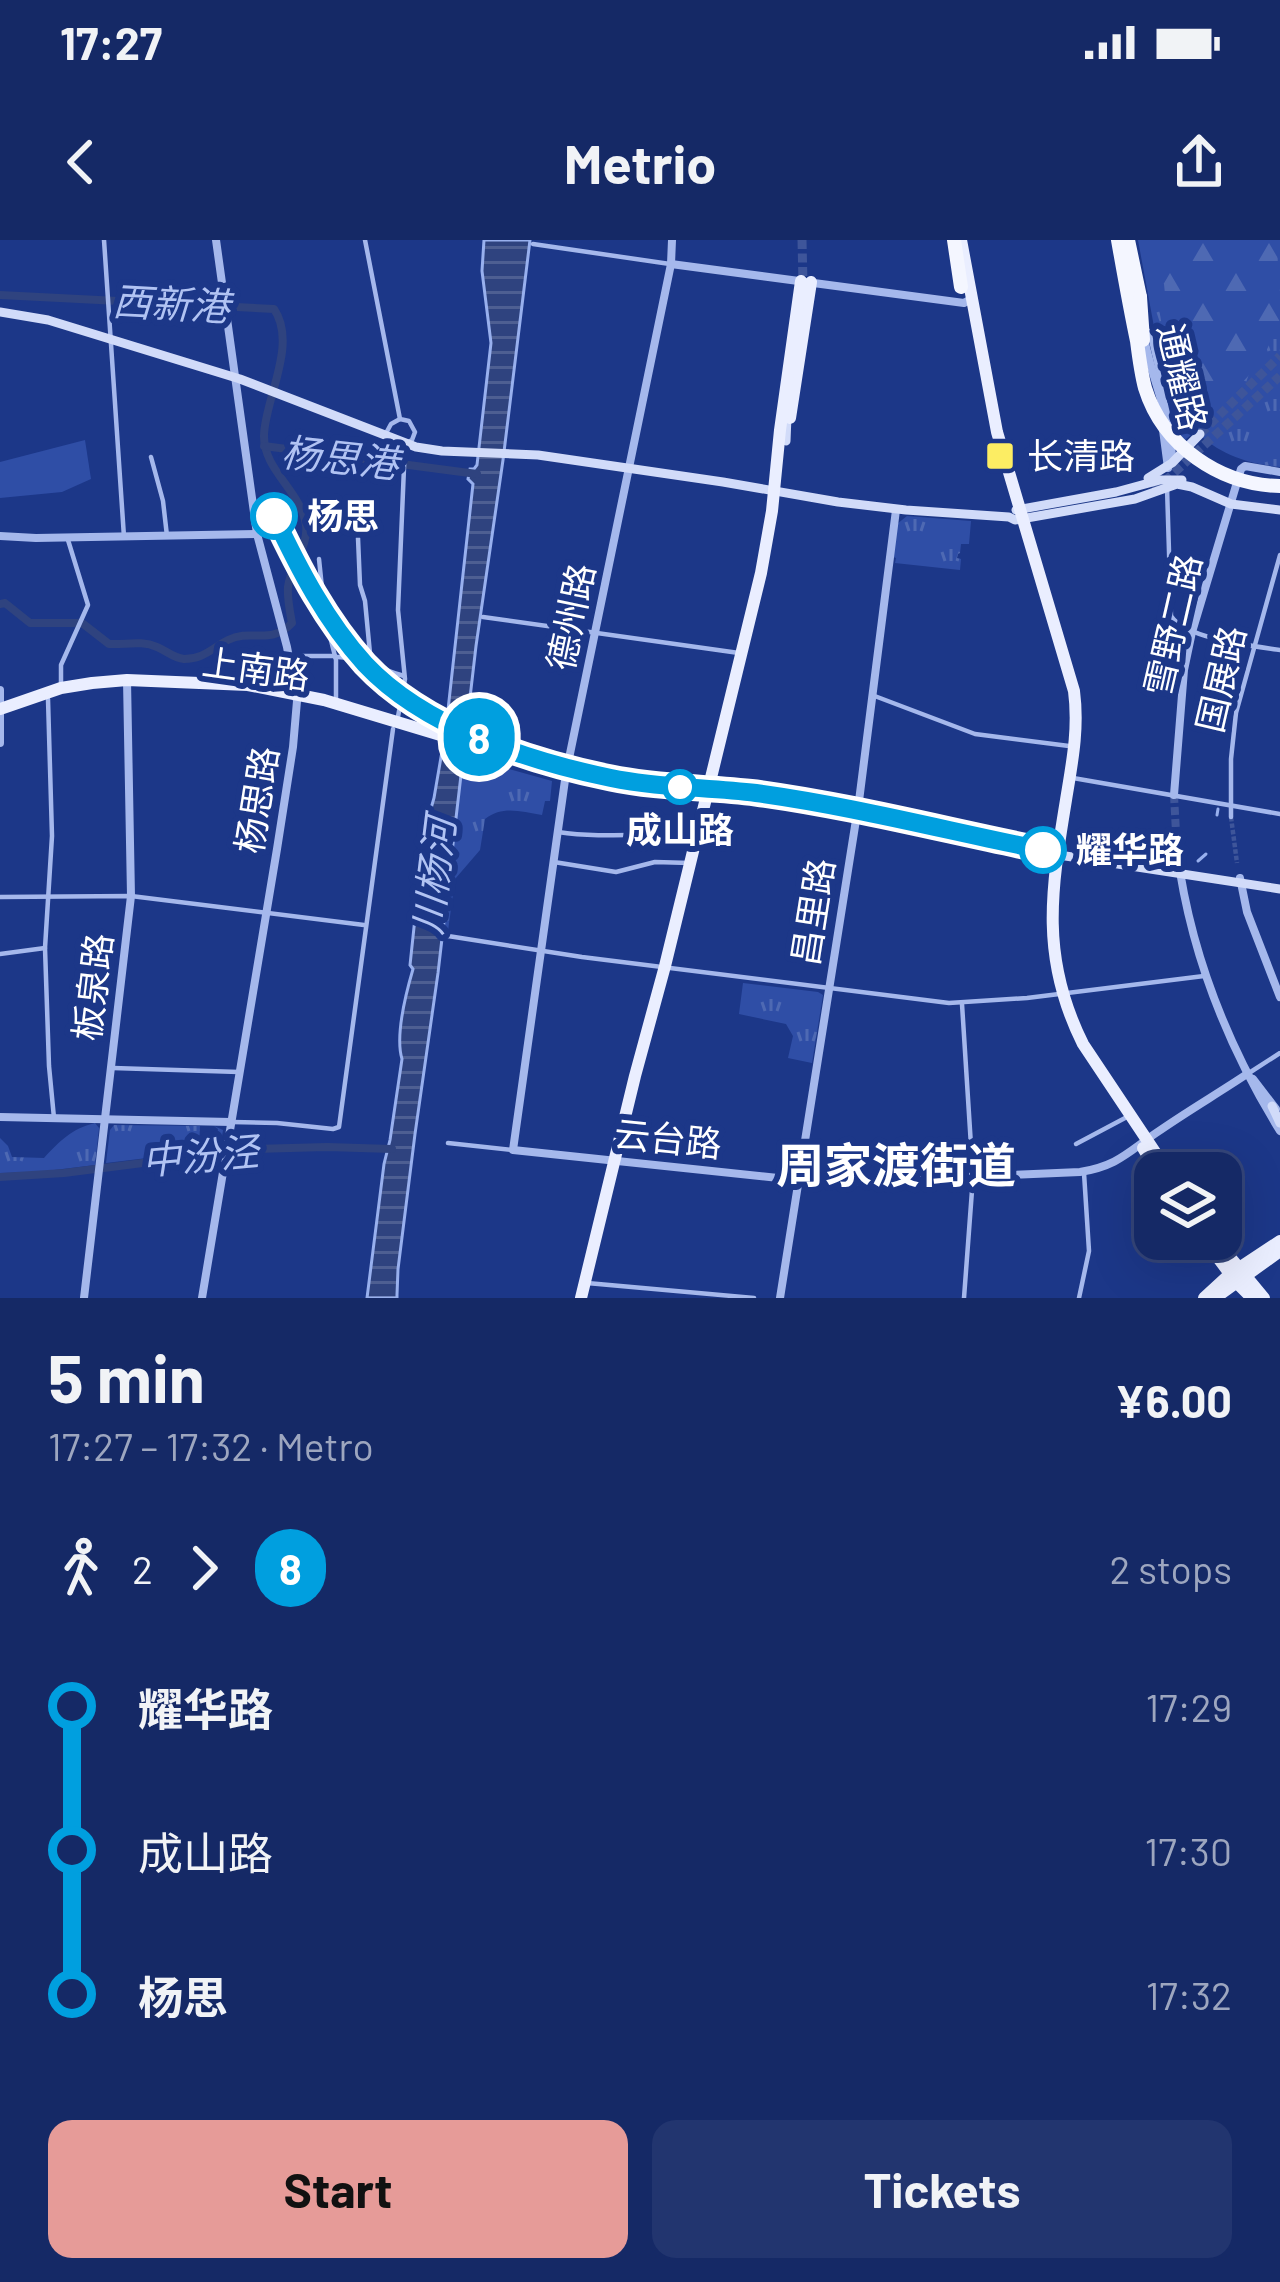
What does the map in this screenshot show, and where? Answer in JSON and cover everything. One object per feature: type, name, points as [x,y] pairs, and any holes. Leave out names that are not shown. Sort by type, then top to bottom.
[{"type":"highway","points":[[956,240],[966,292]]},
{"type":"highway","points":[[1123,240],[1143,345],[1161,403],[1187,440],[1224,466],[1245,475],[1280,479]]},
{"type":"highway","points":[[1123,240],[1145,386],[1168,432],[1187,452]]},
{"type":"highway","points":[[1126,300],[1140,388],[1168,438],[1215,470],[1240,480],[1280,479]]},
{"type":"main road","points":[[587,1291],[761,573],[806,282]]},
{"type":"main road","points":[[966,292],[1018,515],[1074,691],[1077,723],[1056,851]]},
{"type":"main road","points":[[0,312],[29,315],[235,377],[405,444],[442,452],[538,455],[896,509],[1037,518],[1135,499],[1168,475],[1200,434]]},
{"type":"main road","points":[[783,435],[788,402]]},
{"type":"main road","points":[[1018,515],[1168,475],[1232,502],[1280,508]]},
{"type":"main road","points":[[1018,515],[1152,488]]},
{"type":"main road","name":"上南路","points":[[1,713],[61,688],[228,683],[336,704],[395,725]]},
{"type":"main road","name":"上南路","points":[[1,713],[127,684]]},
{"type":"main road","name":"上南路","points":[[296,697],[566,777],[710,790],[1280,887]]},
{"type":"main road","points":[[1072,746],[1045,907],[1049,965],[1077,1044],[1152,1152]]},
{"type":"main road","points":[[668,967],[710,790]]},
{"type":"main road","points":[[1059,993],[1083,1044],[1149,1152]]},
{"type":"main road","points":[[1204,1298],[1280,1241]]},
{"type":"main road","points":[[1214,1298],[1237,1275],[1278,1252]]},
{"type":"main road","points":[[1223,1260],[1264,1298]]},
{"type":"main road","points":[[1228,1260],[1252,1298]]},
{"type":"street","points":[[104,240],[124,536]]},
{"type":"street","name":"杨思路","points":[[202,1298],[293,747],[296,697],[257,534],[216,240]]},
{"type":"street","points":[[365,240],[400,419]]},
{"type":"street","name":"德州路","points":[[513,1150],[566,777],[671,264],[672,240]]},
{"type":"street","name":"通耀路","points":[[1123,240],[1126,300],[1138,362],[1162,426],[1168,475]]},
{"type":"street","name":"通耀路","points":[[1123,240],[1148,361],[1169,424],[1168,475]]},
{"type":"street","points":[[533,244],[806,282],[966,292]]},
{"type":"street","points":[[384,437],[400,419]]},
{"type":"street","points":[[0,1117],[339,1127],[364,926],[405,676],[398,610],[404,458],[405,444],[414,437],[415,428],[400,419]]},
{"type":"street","points":[[1172,445],[1178,452],[1187,452]]},
{"type":"street","points":[[151,457],[166,536]]},
{"type":"street","name":"雪野二路","points":[[1174,796],[1184,670],[1241,469],[1245,466],[1280,479]]},
{"type":"street","points":[[1168,475],[1174,623],[1192,632],[1280,650]]},
{"type":"street","name":"昌里路","points":[[780,1298],[855,817],[896,509]]},
{"type":"street","points":[[0,536],[257,534]]},
{"type":"street","points":[[61,688],[61,665],[88,602],[67,537]]},
{"type":"street","points":[[358,538],[370,664]]},
{"type":"street","name":"国展路","points":[[1231,817],[1234,723],[1280,555]]},
{"type":"street","points":[[319,559],[335,656],[336,704]]},
{"type":"street","points":[[483,617],[743,654]]},
{"type":"street","points":[[289,656],[352,657],[405,676]]},
{"type":"street","name":"板泉路","points":[[84,1298],[131,896],[127,684]]},
{"type":"street","points":[[0,690],[0,743]]},
{"type":"street","points":[[872,695],[975,734],[1072,746]]},
{"type":"street","points":[[47,699],[52,807],[45,948],[54,1118]]},
{"type":"street","points":[[1070,778],[1280,814]]},
{"type":"street","points":[[558,832],[597,837],[696,835]]},
{"type":"street","points":[[1177,851],[1192,930],[1223,1025],[1247,1075],[1278,1119]]},
{"type":"street","points":[[553,862],[616,872],[655,862],[689,863]]},
{"type":"street","points":[[1237,863],[1247,912],[1280,997]]},
{"type":"street","points":[[0,897],[131,896],[364,926]]},
{"type":"street","points":[[448,936],[962,1004],[1205,976]]},
{"type":"street","points":[[0,953],[45,948]]},
{"type":"street","points":[[962,1004],[973,1177],[964,1298]]},
{"type":"street","name":"云台路","points":[[448,1143],[843,1184],[1084,1171],[1113,1164],[1280,1053]]},
{"type":"street","points":[[111,1068],[239,1072]]},
{"type":"street","points":[[1247,1075],[1258,1083],[1278,1119]]},
{"type":"street","points":[[1076,1144],[1125,1118]]},
{"type":"street","points":[[1079,1298],[1089,1251],[1084,1171]]},
{"type":"street","points":[[587,1291],[754,1298]]},
{"type":"green space","points":[[1138,240],[1280,240],[1280,467],[1234,456],[1196,431],[1176,447],[1173,403],[1162,370]]},
{"type":"green space","points":[[1144,240],[1277,241],[1280,322],[1261,362],[1198,431],[1175,400],[1181,395],[1191,409],[1199,399],[1174,385],[1166,336],[1173,335],[1173,328],[1162,326],[1157,297],[1165,294],[1164,284],[1158,282],[1147,254],[1158,251],[1158,246],[1146,247]]},
{"type":"green space","points":[[85,440],[91,479],[62,492],[0,498],[0,462]]},
{"type":"green space","points":[[907,516],[971,521],[969,544],[961,544],[957,558],[961,559],[960,570],[895,563],[897,524]]},
{"type":"green space","points":[[463,756],[552,781],[550,801],[545,801],[542,815],[505,811],[485,819],[480,850],[455,879],[448,931],[441,930]]},
{"type":"green space","points":[[743,983],[823,995],[812,1063],[788,1058],[793,1036],[786,1024],[739,1014]]},
{"type":"green space","points":[[95,1123],[99,1128],[95,1165],[0,1173],[0,1138],[12,1157],[44,1158],[73,1132]]},
{"type":"green space","points":[[114,1125],[200,1126],[199,1147],[215,1146],[218,1129],[214,1126],[223,1130],[220,1149],[106,1163]]},
{"type":"water","name":"川杨河","points":[[484,240],[530,240],[397,1298],[367,1298],[402,1059],[401,1027],[413,969],[424,833],[446,728],[473,484],[468,479],[470,469],[477,465],[491,343],[482,271]]},
{"type":"waterway","name":"杨思港","points":[[0,295],[274,309],[281,323],[282,355],[266,421],[265,448],[306,525],[288,587],[292,623],[276,634],[228,640],[191,659],[145,644],[109,644],[82,623],[30,623],[0,604]]},
{"type":"waterway","name":"杨思港","points":[[264,446],[477,474]]},
{"type":"waterway","points":[[1217,815],[1218,809]]},
{"type":"waterway","points":[[1198,861],[1206,854]]},
{"type":"waterway","name":"中汾泾","points":[[0,1177],[253,1149],[392,1149]]},
{"type":"tunnel","points":[[802,240],[803,283]]},
{"type":"tunnel","points":[[1200,434],[1280,356]]},
{"type":"tunnel","points":[[1152,487],[1165,481],[1280,376]]},
{"type":"tunnel","points":[[1174,795],[1177,851]]},
{"type":"tunnel","points":[[1231,817],[1237,863]]},
{"type":"metro line","name":"8","points":[[274,516],[315,594],[368,667],[404,698],[445,723],[494,744],[609,778],[757,793],[1043,850]]},
{"type":"place","name":"长清路","points":[[1000,456]]},
{"type":"place","name":"杨思","points":[[274,516]]},
{"type":"place","name":"成山路","points":[[680,787]]},
{"type":"place","name":"耀华路","points":[[1043,850]]},
{"type":"district","name":"周家渡街道","points":[[896,1166]]},
{"type":"water label","name":"西新港","points":[[171,304]]}]
